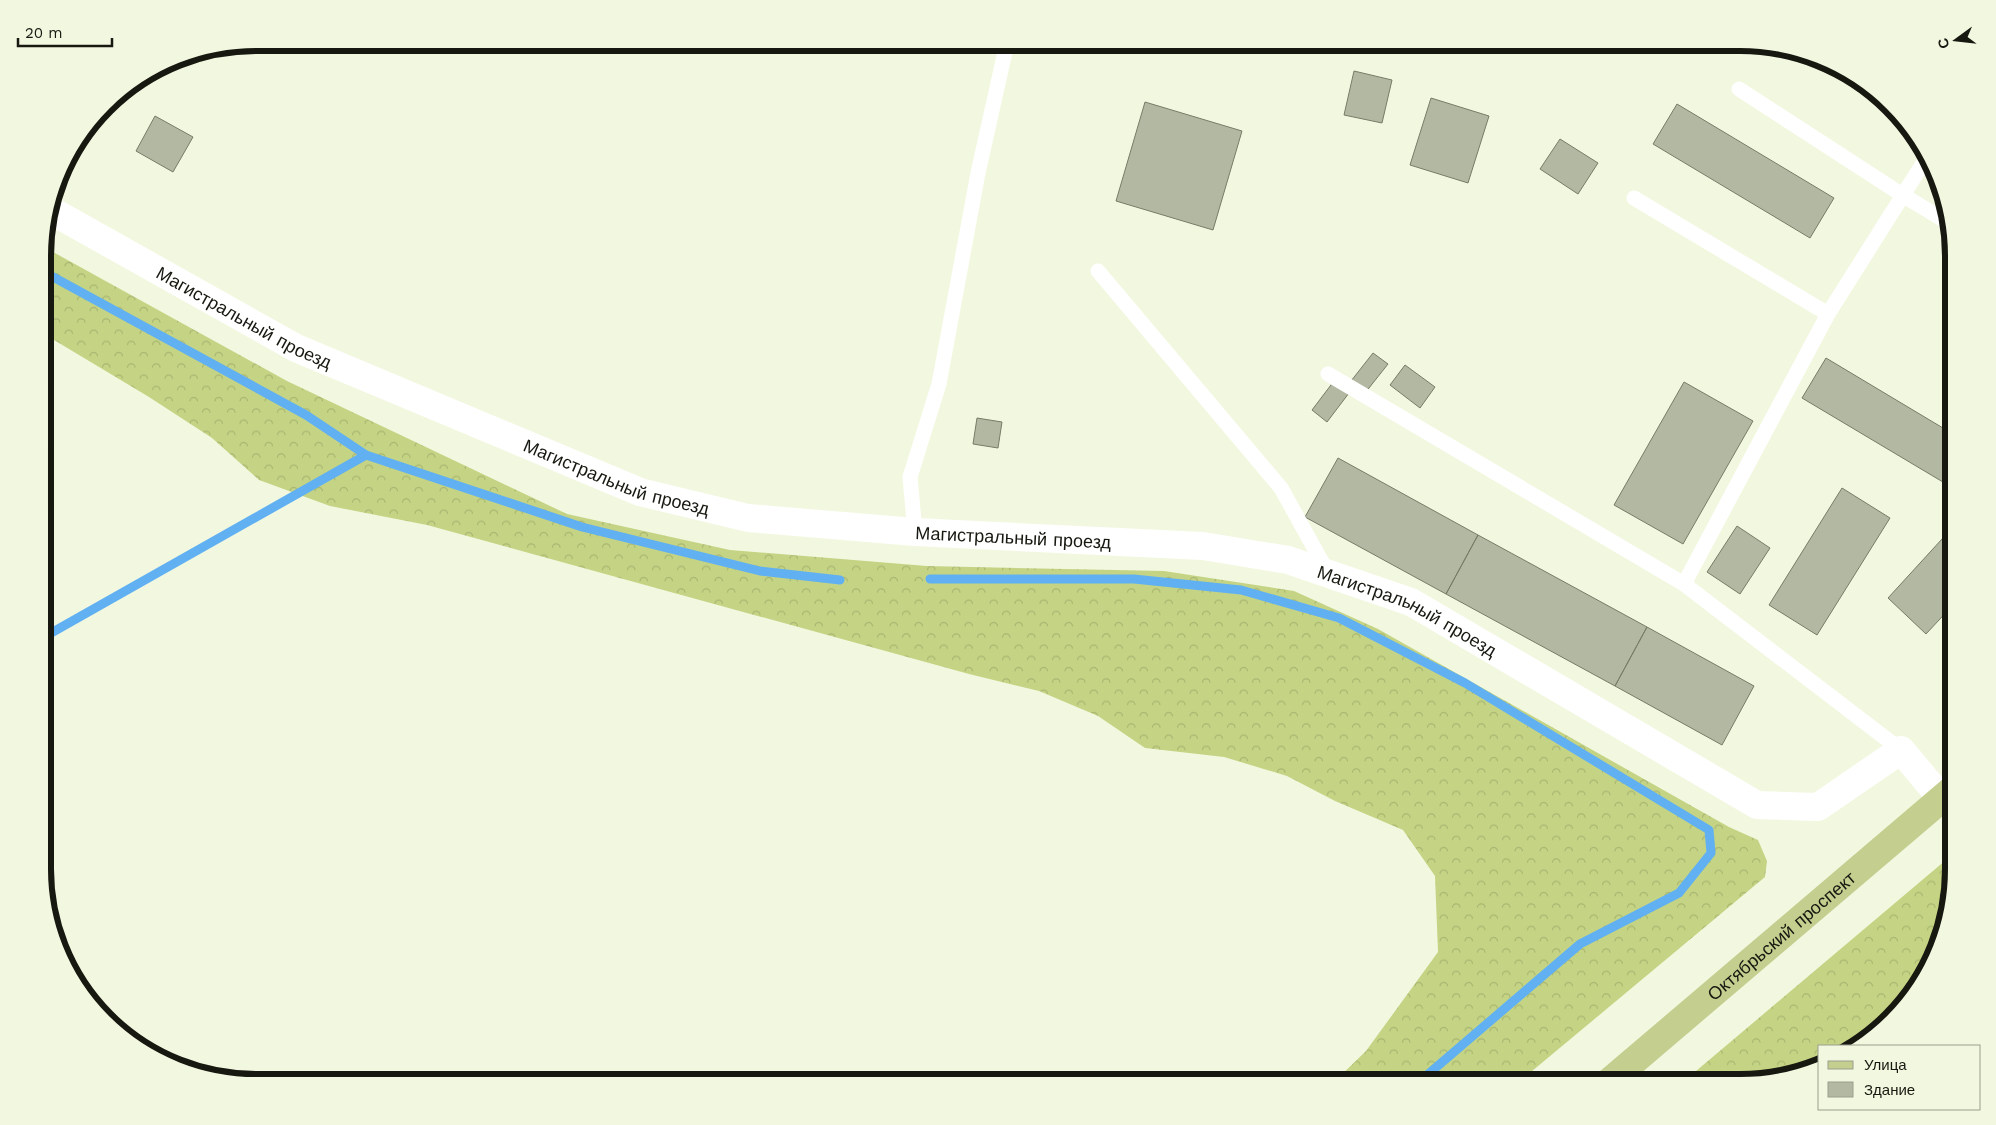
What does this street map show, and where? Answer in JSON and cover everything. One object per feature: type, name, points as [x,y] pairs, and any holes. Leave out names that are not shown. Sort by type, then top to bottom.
[{"type":"main road","name":"Октябрьский проспект","points":[[1618,1074],[1945,796]]},
{"type":"street","name":"Магистральный проезд","points":[[56,213],[296,348],[640,492],[748,518],[915,532],[1203,546],[1288,560],[1411,602],[1757,805],[1818,807],[1901,750]]},
{"type":"street","points":[[1901,750],[1945,792]]},
{"type":"lane","points":[[915,532],[910,477],[939,384],[978,173],[1005,51]]},
{"type":"lane","points":[[1739,89],[1942,219]]},
{"type":"lane","points":[[1684,584],[1828,314],[1923,164]]},
{"type":"lane","points":[[1634,198],[1828,314]]},
{"type":"lane","points":[[1098,271],[1281,488],[1328,574]]},
{"type":"lane","points":[[1328,374],[1684,584],[1901,750]]},
{"type":"green space","points":[[51,251],[287,381],[567,514],[730,550],[927,566],[1164,571],[1294,591],[1378,629],[1729,827],[1758,840],[1767,861],[1765,877],[1529,1074],[1342,1074],[1366,1051],[1438,952],[1435,876],[1403,830],[1335,801],[1287,776],[1224,757],[1145,748],[1098,716],[1039,691],[969,674],[427,525],[330,506],[259,480],[212,438],[149,397],[51,338]]},
{"type":"green space","points":[[1945,861],[1941,909],[1934,935],[1924,960],[1902,994],[1875,1023],[1844,1045],[1818,1045],[1818,1058],[1793,1067],[1767,1072],[1740,1074],[1692,1074]]},
{"type":"building","points":[[1354,71],[1392,80],[1382,123],[1344,115]]},
{"type":"building","points":[[1431,98],[1489,116],[1468,183],[1410,165]]},
{"type":"building","points":[[1145,102],[1242,131],[1213,230],[1116,201]]},
{"type":"building","points":[[1677,104],[1834,198],[1810,238],[1653,144]]},
{"type":"building","points":[[155,116],[193,137],[173,172],[136,151]]},
{"type":"building","points":[[1560,139],[1598,163],[1578,194],[1540,169]]},
{"type":"building","points":[[1373,353],[1388,364],[1365,393],[1351,381]]},
{"type":"building","points":[[1826,358],[1945,429],[1945,483],[1802,398]]},
{"type":"building","points":[[1405,365],[1435,387],[1420,408],[1390,385]]},
{"type":"building","points":[[1334,381],[1349,393],[1327,422],[1312,410]]},
{"type":"building","points":[[1684,382],[1753,421],[1683,544],[1614,505]]},
{"type":"building","points":[[977,418],[1002,422],[998,448],[973,444]]},
{"type":"building","points":[[1338,458],[1478,535],[1446,594],[1305,517]]},
{"type":"building","points":[[1842,488],[1890,518],[1817,635],[1769,605]]},
{"type":"building","points":[[1737,526],[1770,548],[1740,594],[1707,572]]},
{"type":"building","points":[[1478,535],[1647,627],[1615,686],[1446,594]]},
{"type":"building","points":[[1945,536],[1945,614],[1926,634],[1888,598]]},
{"type":"building","points":[[1647,627],[1754,686],[1722,745],[1615,686]]},
{"type":"waterway","points":[[51,276],[306,415],[366,455],[582,527],[760,571],[840,580]]},
{"type":"waterway","points":[[51,633],[366,455]]},
{"type":"waterway","points":[[930,579],[1134,579],[1241,590],[1339,618],[1465,683],[1709,830],[1711,853],[1679,893],[1580,944],[1428,1074]]}]
